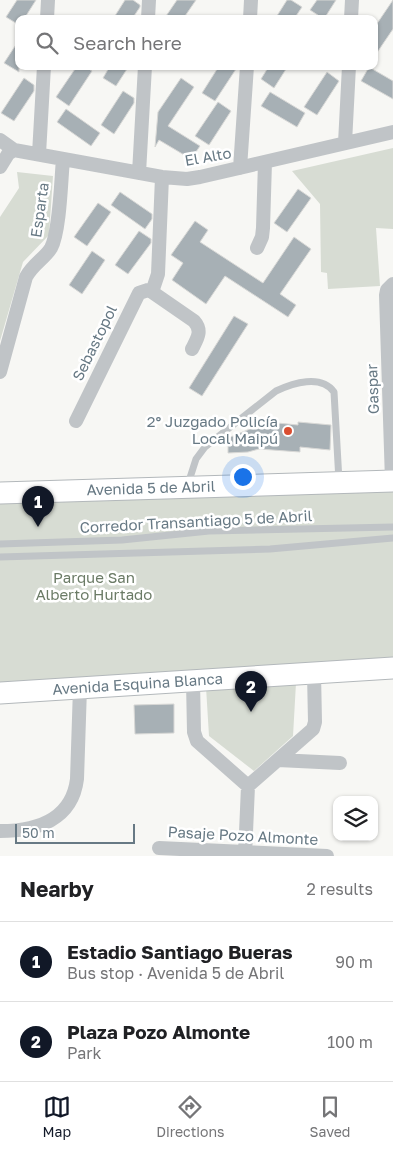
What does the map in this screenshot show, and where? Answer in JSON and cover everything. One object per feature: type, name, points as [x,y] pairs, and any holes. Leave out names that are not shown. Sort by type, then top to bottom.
[{"type":"main road","name":"Avenida 5 de Abril","points":[[0,493],[392,481]]},
{"type":"main road","name":"Avenida Esquina Blanca","points":[[0,693],[393,668]]},
{"type":"street","points":[[47,15],[48,0]]},
{"type":"street","points":[[148,15],[149,0]]},
{"type":"street","points":[[250,15],[251,0]]},
{"type":"street","points":[[351,15],[352,0]]},
{"type":"street","points":[[39,154],[44,70]]},
{"type":"street","points":[[139,173],[145,70]]},
{"type":"street","points":[[240,168],[247,70]]},
{"type":"street","points":[[345,143],[349,70]]},
{"type":"street","name":"El Alto","points":[[0,140],[14,150],[162,177],[187,179],[393,132]]},
{"type":"street","points":[[0,166],[8,154],[14,150]]},
{"type":"street","name":"Esparta","points":[[0,372],[26,277],[31,268],[50,249],[56,236],[63,158]]},
{"type":"street","points":[[257,248],[262,238],[263,228],[265,162]]},
{"type":"street","points":[[162,177],[158,274],[152,292],[197,324],[199,333],[192,349]]},
{"type":"street","name":"Gaspar","points":[[390,289],[392,481]]},
{"type":"street","name":"Sebastopol","points":[[76,421],[136,296],[143,291],[152,292]]},
{"type":"street","points":[[245,854],[248,786],[311,731],[314,726],[314,673]]},
{"type":"street","points":[[194,681],[194,732],[197,741],[248,786]]},
{"type":"street","points":[[0,831],[24,830],[40,826],[57,816],[70,803],[77,779],[80,688]]},
{"type":"street","points":[[278,760],[340,763]]},
{"type":"street","name":"Pasaje Pozo Almonte","points":[[159,848],[245,854],[327,856]]},
{"type":"lane","points":[[188,487],[196,459],[210,443],[276,391],[286,386],[305,382],[324,384],[334,392],[339,483]]},
{"type":"lane","name":"Corredor Transantiago 5 de Abril","points":[[0,544],[122,540],[210,531],[393,527]]},
{"type":"lane","name":"Corredor Transantiago 5 de Abril","points":[[0,557],[270,549],[393,538]]},
{"type":"green space","points":[[393,148],[393,229],[376,228],[380,286],[328,289],[327,273],[321,272],[320,204],[292,171]]},
{"type":"green space","points":[[17,172],[53,176],[49,235],[23,262],[0,341],[0,217],[19,188]]},
{"type":"green space","name":"Parque San Alberto Hurtado","points":[[393,487],[393,657],[0,683],[0,499]]},
{"type":"green space","points":[[296,683],[293,736],[254,771],[209,736],[206,687]]},
{"type":"building","points":[[17,0],[36,0],[27,15],[15,15],[15,23],[6,17]]},
{"type":"building","points":[[125,0],[133,0],[140,5],[135,15],[116,15]]},
{"type":"building","points":[[177,0],[196,0],[186,15],[167,15]]},
{"type":"building","points":[[287,0],[291,0],[302,7],[297,15],[278,15]]},
{"type":"building","points":[[317,0],[336,0],[327,15],[318,15],[310,10]]},
{"type":"building","points":[[393,0],[393,29],[378,51],[378,22]]},
{"type":"building","points":[[15,46],[15,70],[4,63]]},
{"type":"building","points":[[74,70],[92,71],[69,106],[56,97]]},
{"type":"building","points":[[108,70],[126,70],[116,86],[103,78]]},
{"type":"building","points":[[216,70],[235,70],[215,101],[202,93]]},
{"type":"building","points":[[267,70],[285,70],[274,88],[261,79]]},
{"type":"building","points":[[367,70],[374,70],[393,81],[393,99],[361,81]]},
{"type":"building","points":[[327,72],[339,81],[317,115],[304,107]]},
{"type":"building","points":[[24,78],[34,85],[34,91],[14,121],[1,113]]},
{"type":"building","points":[[181,78],[194,87],[168,126],[200,146],[191,159],[159,140],[155,147],[158,112]]},
{"type":"building","points":[[123,91],[134,98],[134,103],[114,134],[101,125]]},
{"type":"building","points":[[270,92],[305,113],[297,127],[261,106]]},
{"type":"building","points":[[218,102],[231,111],[209,145],[195,136]]},
{"type":"building","points":[[66,109],[100,133],[91,146],[57,122]]},
{"type":"building","points":[[298,189],[311,198],[287,232],[274,223]]},
{"type":"building","points":[[120,192],[152,214],[152,219],[145,229],[111,205]]},
{"type":"building","points":[[98,203],[111,212],[87,246],[74,237]]},
{"type":"building","points":[[195,221],[208,230],[200,242],[263,283],[294,237],[311,249],[280,294],[296,305],[288,317],[225,276],[206,304],[172,280],[183,263],[171,255]]},
{"type":"building","points":[[139,231],[151,239],[151,243],[128,274],[115,265]]},
{"type":"building","points":[[92,251],[105,260],[82,294],[69,285]]},
{"type":"building","points":[[234,316],[248,324],[202,396],[189,388]]},
{"type":"building","name":"2° Juzgado Policía Local Maipú","points":[[267,422],[298,425],[298,422],[331,425],[330,450],[300,447],[300,452],[259,449],[248,452],[228,453],[228,438]]},
{"type":"building","points":[[174,704],[174,733],[135,734],[134,705]]},
{"type":"place","name":"2° Juzgado Policía Local Maipú","points":[[288,431]]},
{"type":"place","name":"Estadio Santiago Bueras","points":[[38,527]]},
{"type":"place","name":"Plaza Pozo Almonte","points":[[251,712]]}]
